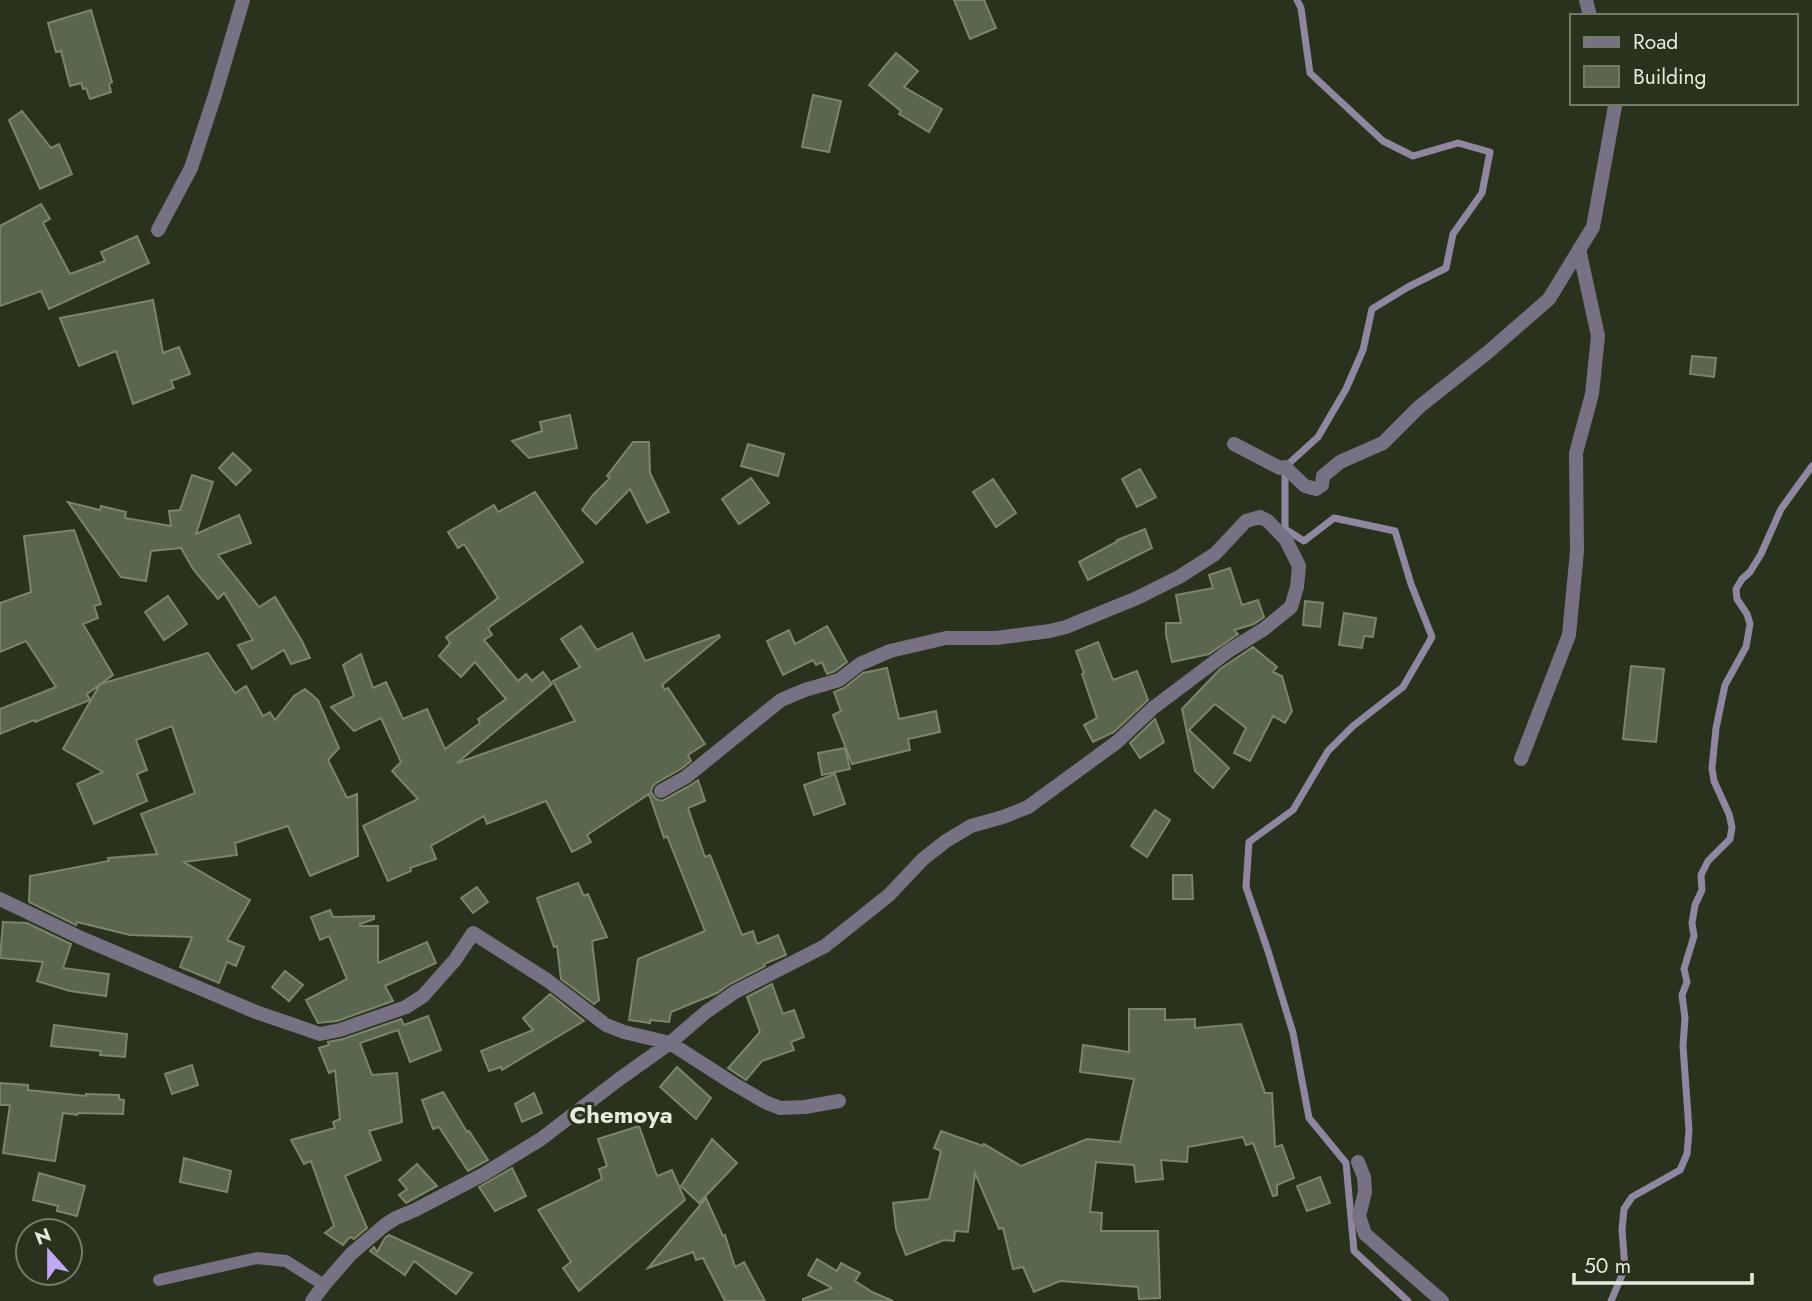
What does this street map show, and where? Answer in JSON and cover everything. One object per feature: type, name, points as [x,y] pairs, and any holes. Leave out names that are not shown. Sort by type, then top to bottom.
[{"type":"street","points":[[158,230],[191,168],[243,0]]},
{"type":"street","points":[[1234,444],[1280,468],[1285,467],[1305,486],[1316,489],[1322,485],[1323,476],[1340,462],[1382,443],[1419,407],[1549,299],[1593,227],[1615,105]]},
{"type":"street","points":[[1521,759],[1569,635],[1577,551],[1576,453],[1592,394],[1598,336],[1579,249]]},
{"type":"street","points":[[312,1301],[351,1254],[385,1225],[484,1174],[541,1139],[670,1044],[706,1012],[735,992],[825,946],[889,895],[923,859],[946,841],[971,827],[1028,807],[1117,742],[1153,708],[1291,607],[1297,587],[1298,566],[1286,540],[1268,521],[1260,517],[1246,521],[1215,554],[1179,577],[1074,624],[1050,631],[1008,637],[946,638],[890,651],[860,664],[839,680],[781,700],[686,777],[661,791]]},
{"type":"street","points":[[0,899],[81,938],[256,1012],[320,1034],[340,1030],[415,1002],[438,981],[473,933],[547,980],[606,1026],[670,1044],[765,1102],[780,1108],[839,1101]]},
{"type":"street","points":[[1358,1163],[1364,1177],[1365,1192],[1359,1216],[1365,1234],[1442,1301]]},
{"type":"lane","points":[[159,1280],[257,1258],[286,1261],[324,1285]]},
{"type":"building","points":[[954,0],[984,0],[996,28],[970,39]]},
{"type":"building","points":[[91,10],[112,82],[109,84],[111,92],[90,99],[81,83],[70,86],[61,51],[56,52],[48,23]]},
{"type":"building","points":[[896,53],[918,71],[904,87],[942,109],[929,132],[899,114],[901,111],[869,85]]},
{"type":"building","points":[[813,95],[841,101],[829,152],[802,147]]},
{"type":"building","points":[[22,111],[51,148],[59,144],[72,174],[40,189],[9,120]]},
{"type":"building","points":[[41,204],[50,219],[43,223],[70,274],[105,261],[101,252],[137,236],[149,263],[49,309],[41,291],[0,306],[0,226]]},
{"type":"building","points":[[153,300],[163,353],[179,347],[190,374],[171,381],[174,388],[133,404],[116,351],[79,366],[60,318]]},
{"type":"building","points":[[1692,356],[1716,358],[1714,377],[1690,374]]},
{"type":"building","points":[[570,415],[577,448],[529,458],[512,441],[542,431],[540,422]]},
{"type":"building","points":[[633,442],[649,442],[650,473],[669,512],[647,523],[630,489],[596,524],[582,510],[610,478],[607,476]]},
{"type":"building","points":[[748,444],[784,454],[778,476],[741,466]]},
{"type":"building","points":[[233,453],[251,470],[236,485],[219,468]]},
{"type":"building","points":[[1140,469],[1156,497],[1137,507],[1122,479]]},
{"type":"building","points":[[192,475],[213,482],[196,534],[239,515],[251,543],[218,555],[259,607],[275,597],[310,658],[291,664],[284,650],[252,669],[238,645],[253,640],[224,593],[218,599],[193,569],[181,548],[151,551],[146,581],[121,577],[68,502],[100,510],[101,506],[126,512],[125,518],[171,526],[169,511],[180,510]]},
{"type":"building","points":[[751,478],[769,503],[739,524],[722,499]]},
{"type":"building","points":[[993,479],[1016,513],[996,527],[973,492]]},
{"type":"building","points":[[535,492],[583,562],[488,628],[492,635],[484,640],[518,681],[526,674],[532,681],[543,672],[552,684],[457,763],[575,721],[553,681],[580,667],[561,639],[581,626],[597,650],[632,633],[645,661],[719,635],[720,637],[662,685],[665,690],[668,688],[705,744],[688,755],[691,761],[681,769],[656,783],[651,792],[656,799],[662,801],[698,780],[705,801],[688,808],[705,857],[710,855],[742,935],[753,931],[757,944],[778,935],[786,955],[764,964],[765,966],[717,993],[671,1012],[669,1022],[629,1020],[638,959],[705,931],[667,836],[664,838],[649,794],[587,835],[591,842],[572,852],[546,801],[487,824],[484,816],[431,846],[436,859],[410,868],[411,871],[388,881],[363,826],[418,799],[392,771],[401,762],[381,718],[354,731],[331,707],[354,696],[343,665],[361,654],[373,688],[386,682],[403,719],[427,709],[445,749],[480,723],[478,719],[506,699],[475,662],[461,677],[439,656],[450,643],[446,637],[498,598],[464,544],[458,548],[448,532],[494,505],[498,512]]},
{"type":"building","points":[[1145,529],[1152,548],[1088,580],[1079,562],[1117,540]]},
{"type":"building","points":[[74,530],[101,604],[94,606],[98,618],[83,624],[113,675],[87,694],[90,700],[0,734],[0,709],[56,687],[26,641],[0,652],[0,603],[31,592],[24,536]]},
{"type":"building","points":[[1230,568],[1242,605],[1258,600],[1264,617],[1254,624],[1234,630],[1238,634],[1209,654],[1172,662],[1166,623],[1181,623],[1176,595],[1213,588],[1209,575]]},
{"type":"building","points":[[168,596],[187,624],[164,640],[145,612]]},
{"type":"building","points":[[1305,601],[1323,603],[1320,627],[1303,625]]},
{"type":"building","points":[[1344,613],[1376,618],[1373,637],[1364,636],[1362,648],[1339,645]]},
{"type":"building","points":[[827,626],[847,662],[827,674],[822,662],[816,665],[813,660],[783,675],[767,641],[789,630],[795,644]]},
{"type":"building","points":[[1098,642],[1113,680],[1137,671],[1148,700],[1114,732],[1093,742],[1084,725],[1097,718],[1076,651]]},
{"type":"building","points":[[1253,647],[1277,667],[1273,672],[1282,676],[1292,711],[1285,723],[1273,716],[1250,761],[1234,753],[1246,728],[1215,704],[1189,730],[1229,768],[1213,788],[1195,771],[1182,709],[1220,669]]},
{"type":"building","points":[[208,653],[235,693],[246,686],[263,716],[270,712],[275,720],[294,696],[305,689],[318,700],[339,748],[328,760],[347,798],[357,794],[358,856],[310,876],[288,826],[235,843],[237,855],[184,862],[250,900],[227,940],[244,947],[236,966],[227,962],[219,983],[180,967],[192,937],[130,935],[77,922],[76,925],[29,902],[30,876],[109,861],[108,858],[157,854],[141,814],[195,793],[172,726],[136,740],[147,770],[137,774],[147,801],[94,824],[77,784],[103,772],[63,749],[100,684]]},
{"type":"building","points":[[1631,666],[1664,669],[1656,742],[1623,739]]},
{"type":"building","points":[[887,668],[899,719],[936,711],[940,732],[908,739],[910,750],[852,764],[833,715],[841,711],[834,692],[844,688],[863,673]]},
{"type":"building","points":[[1155,719],[1164,742],[1140,758],[1130,743]]},
{"type":"building","points":[[845,748],[850,769],[822,775],[818,753]]},
{"type":"building","points":[[835,774],[845,804],[814,815],[804,785]]},
{"type":"building","points":[[1155,810],[1170,820],[1147,857],[1131,846]]},
{"type":"building","points":[[1173,875],[1192,875],[1193,899],[1173,899]]},
{"type":"building","points":[[578,883],[584,896],[588,894],[607,937],[592,941],[599,1000],[594,1004],[561,979],[557,946],[554,947],[537,898]]},
{"type":"building","points":[[477,887],[488,902],[473,913],[461,898]]},
{"type":"building","points":[[330,910],[333,917],[374,916],[374,919],[360,926],[378,926],[378,963],[427,942],[436,963],[385,986],[393,1001],[337,1021],[318,1023],[306,1000],[347,979],[329,936],[320,940],[311,917]]},
{"type":"building","points":[[3,922],[27,923],[71,944],[63,968],[109,974],[106,996],[70,991],[37,981],[43,962],[0,958]]},
{"type":"building","points":[[285,971],[303,985],[289,1001],[272,987]]},
{"type":"building","points":[[772,984],[783,1014],[794,1010],[804,1037],[791,1042],[794,1050],[762,1061],[746,1080],[728,1068],[760,1032],[747,997]]},
{"type":"building","points":[[550,994],[584,1021],[502,1070],[501,1067],[489,1071],[481,1051],[533,1030],[523,1018]]},
{"type":"building","points":[[1129,1009],[1165,1009],[1165,1020],[1195,1019],[1195,1028],[1241,1024],[1265,1093],[1272,1093],[1275,1147],[1282,1145],[1294,1178],[1277,1185],[1277,1195],[1273,1196],[1253,1143],[1246,1145],[1243,1137],[1188,1147],[1187,1162],[1161,1160],[1163,1179],[1136,1182],[1134,1165],[1096,1162],[1090,1212],[1102,1213],[1101,1231],[1158,1231],[1160,1298],[1139,1299],[1138,1287],[1060,1281],[1034,1292],[1023,1267],[1013,1269],[1003,1228],[999,1229],[975,1173],[968,1232],[955,1231],[954,1241],[944,1240],[906,1255],[896,1229],[893,1203],[929,1199],[941,1151],[934,1148],[941,1131],[983,1146],[984,1144],[1021,1166],[1087,1139],[1120,1142],[1134,1079],[1080,1072],[1083,1045],[1129,1052]]},
{"type":"building","points":[[428,1016],[441,1050],[410,1062],[398,1030],[360,1043],[372,1075],[397,1073],[402,1122],[369,1131],[381,1160],[345,1176],[367,1228],[354,1239],[350,1237],[343,1245],[325,1233],[334,1226],[311,1161],[304,1164],[291,1140],[335,1128],[333,1122],[340,1119],[335,1070],[329,1073],[319,1048],[329,1045],[328,1042],[401,1019],[404,1025]]},
{"type":"building","points":[[54,1025],[127,1034],[125,1057],[100,1055],[101,1051],[51,1046]]},
{"type":"building","points":[[192,1065],[198,1085],[172,1094],[165,1074]]},
{"type":"building","points":[[677,1067],[711,1098],[696,1119],[660,1087]]},
{"type":"building","points":[[0,1083],[28,1085],[28,1090],[86,1096],[119,1095],[119,1099],[124,1100],[123,1114],[63,1113],[55,1161],[3,1153],[10,1105],[0,1105]]},
{"type":"building","points":[[443,1092],[488,1160],[468,1171],[439,1127],[433,1129],[422,1100]]},
{"type":"building","points":[[534,1093],[542,1113],[522,1122],[515,1104]]},
{"type":"building","points":[[639,1126],[657,1176],[672,1170],[685,1200],[579,1291],[563,1268],[571,1262],[538,1210],[602,1179],[599,1169],[607,1166],[598,1139]]},
{"type":"building","points":[[712,1139],[737,1163],[699,1203],[681,1186]]},
{"type":"building","points":[[184,1158],[231,1171],[227,1192],[180,1182]]},
{"type":"building","points":[[417,1164],[437,1186],[406,1203],[399,1195],[407,1189],[399,1180]]},
{"type":"building","points":[[512,1168],[526,1196],[495,1211],[479,1187]]},
{"type":"building","points":[[39,1173],[85,1186],[77,1216],[57,1211],[58,1206],[33,1200]]},
{"type":"building","points":[[1320,1177],[1330,1203],[1307,1211],[1297,1186]]},
{"type":"building","points":[[706,1198],[723,1236],[725,1235],[735,1267],[744,1262],[765,1301],[725,1301],[703,1258],[696,1260],[693,1252],[648,1268]]},
{"type":"building","points":[[389,1235],[472,1273],[456,1294],[414,1261],[405,1275],[370,1251],[374,1247],[377,1252]]},
{"type":"building","points":[[817,1259],[837,1271],[841,1263],[860,1273],[855,1281],[893,1301],[803,1301],[832,1288],[808,1275]]},
{"type":"waterway","points":[[1297,0],[1301,8],[1310,73],[1383,141],[1413,156],[1458,143],[1490,152],[1482,193],[1453,234],[1446,268],[1372,309],[1363,350],[1346,389],[1318,437],[1285,467],[1285,529],[1304,541],[1334,518],[1395,531],[1411,584],[1432,637],[1403,687],[1353,726],[1328,751],[1293,810],[1249,842],[1246,887],[1293,1033],[1309,1118],[1346,1163],[1354,1251],[1408,1301]]},
{"type":"waterway","points":[[1611,1301],[1625,1268],[1622,1230],[1624,1209],[1632,1197],[1680,1170],[1687,1154],[1689,1130],[1682,995],[1687,982],[1684,969],[1694,936],[1692,923],[1695,905],[1702,890],[1701,875],[1708,861],[1730,839],[1732,827],[1714,781],[1712,768],[1716,728],[1725,685],[1746,647],[1750,624],[1737,599],[1736,589],[1761,554],[1781,509],[1812,466]]},
{"type":"district","name":"Chemoya","points":[[621,1115]]}]
